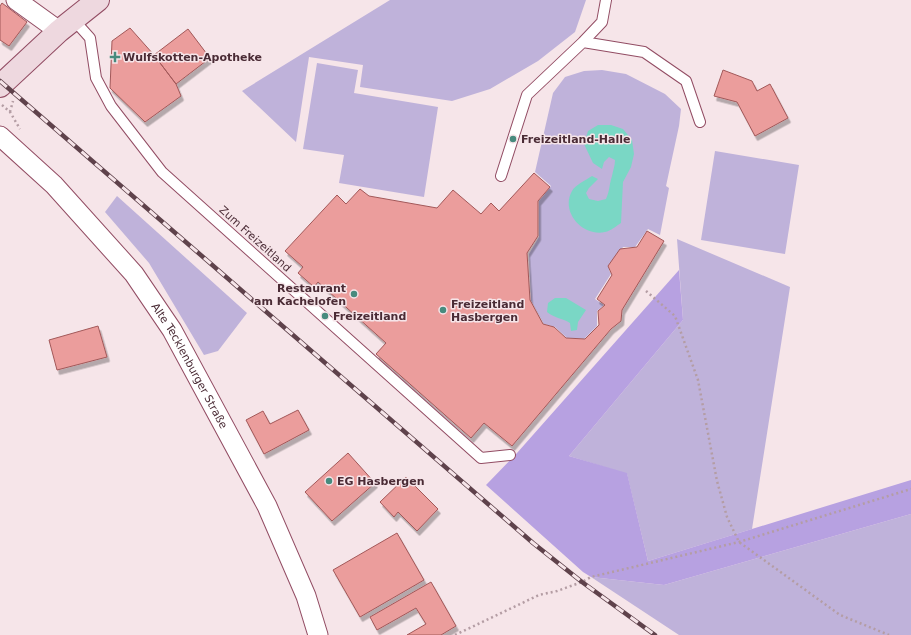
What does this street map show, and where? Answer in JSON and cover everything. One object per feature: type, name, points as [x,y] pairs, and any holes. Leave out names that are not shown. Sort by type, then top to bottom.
[{"type":"main road","points":[[0,86],[66,25],[98,0]]},
{"type":"street","points":[[16,0],[66,25]]},
{"type":"street","name":"Alte Tecklenburger Straße","points":[[0,136],[54,184],[134,274],[172,330],[267,506],[306,596],[318,635]]},
{"type":"lane","points":[[501,176],[527,95],[602,22],[606,0]]},
{"type":"lane","name":"Zum Freizeitland","points":[[66,25],[90,38],[96,78],[110,106],[162,172],[481,458],[510,455]]},
{"type":"lane","points":[[583,42],[644,52],[686,80],[700,122]]},
{"type":"path","points":[[0,103],[10,112]]},
{"type":"path","points":[[646,291],[675,316],[698,380],[717,481],[726,517],[739,542],[840,615],[889,635]]},
{"type":"path","points":[[455,635],[539,595],[557,591],[591,577],[739,542],[911,489]]},
{"type":"shaded area","points":[[390,0],[586,0],[575,32],[538,61],[490,89],[452,101],[360,87],[363,65],[309,57],[296,142],[242,91]]},
{"type":"shaded area","points":[[317,63],[358,70],[354,93],[438,107],[424,197],[339,183],[344,155],[303,149]]},
{"type":"shaded area","points":[[602,70],[626,74],[665,94],[681,109],[679,126],[666,186],[669,188],[660,235],[648,229],[635,247],[623,247],[609,270],[611,274],[595,299],[604,305],[597,311],[597,326],[584,339],[567,338],[555,327],[544,324],[531,301],[529,254],[539,237],[539,201],[551,186],[535,172],[553,93],[565,77],[584,71]]},
{"type":"shaded area","points":[[598,125],[611,125],[623,129],[632,140],[634,154],[631,167],[623,182],[621,223],[611,230],[597,233],[582,227],[571,215],[569,199],[572,191],[576,187],[592,176],[598,179],[586,193],[589,199],[598,201],[606,199],[615,160],[609,157],[604,162],[602,169],[593,163],[584,144],[588,131]]},
{"type":"shaded area","points":[[715,151],[799,165],[785,254],[701,240]]},
{"type":"shaded area","points":[[117,196],[247,313],[218,351],[204,355],[149,263],[105,212]]},
{"type":"shaded area","points":[[677,239],[790,287],[752,529],[648,561],[627,474],[569,456],[683,320]]},
{"type":"shaded area","points":[[679,270],[683,320],[569,456],[627,473],[648,561],[911,480],[911,514],[664,585],[591,577],[583,572],[486,485],[517,453]]},
{"type":"shaded area","points":[[555,298],[566,298],[586,310],[578,322],[577,330],[571,331],[570,323],[552,316],[547,312],[548,303]]},
{"type":"shaded area","points":[[911,514],[911,635],[679,635],[591,577],[664,585]]},
{"type":"building","points":[[2,3],[27,22],[9,46],[0,40],[0,6]]},
{"type":"building","points":[[130,28],[154,55],[176,84],[181,96],[145,122],[110,88],[112,41]]},
{"type":"building","points":[[188,29],[210,58],[176,84],[154,55]]},
{"type":"building","points":[[723,70],[752,81],[757,91],[770,84],[788,118],[755,136],[737,102],[714,96]]},
{"type":"building","name":"Freizeitland Hasbergen","points":[[534,173],[550,187],[538,201],[538,236],[527,253],[530,300],[543,324],[554,327],[566,338],[585,339],[599,325],[598,311],[605,305],[597,299],[612,275],[608,266],[620,249],[637,247],[647,231],[664,241],[622,310],[621,321],[611,329],[512,446],[484,423],[471,438],[376,354],[386,343],[318,282],[314,287],[298,273],[303,267],[285,251],[337,195],[346,204],[360,189],[369,196],[437,208],[453,190],[481,214],[491,203],[499,211]]},
{"type":"building","points":[[98,326],[107,357],[57,370],[49,340]]},
{"type":"building","points":[[298,410],[309,430],[264,454],[246,420],[263,411],[270,424]]},
{"type":"building","points":[[348,453],[375,483],[332,521],[305,492]]},
{"type":"building","points":[[406,477],[438,509],[417,531],[398,512],[394,517],[380,502]]},
{"type":"building","points":[[397,533],[424,580],[360,617],[333,570]]},
{"type":"building","points":[[431,582],[456,626],[441,635],[407,635],[426,624],[416,608],[377,630],[370,617]]},
{"type":"railway","points":[[0,81],[533,543],[582,582],[655,635]]},
{"type":"place","name":"Wulfskotten-Apotheke","points":[[115,57]]},
{"type":"place","name":"Freizeitland-Halle","points":[[513,139]]},
{"type":"place","name":"Restaurant am Kachelofen","points":[[354,294]]},
{"type":"place","name":"Freizeitland Hasbergen","points":[[443,310]]},
{"type":"place","name":"Freizeitland","points":[[325,316]]},
{"type":"place","name":"EG Hasbergen","points":[[329,481]]}]
